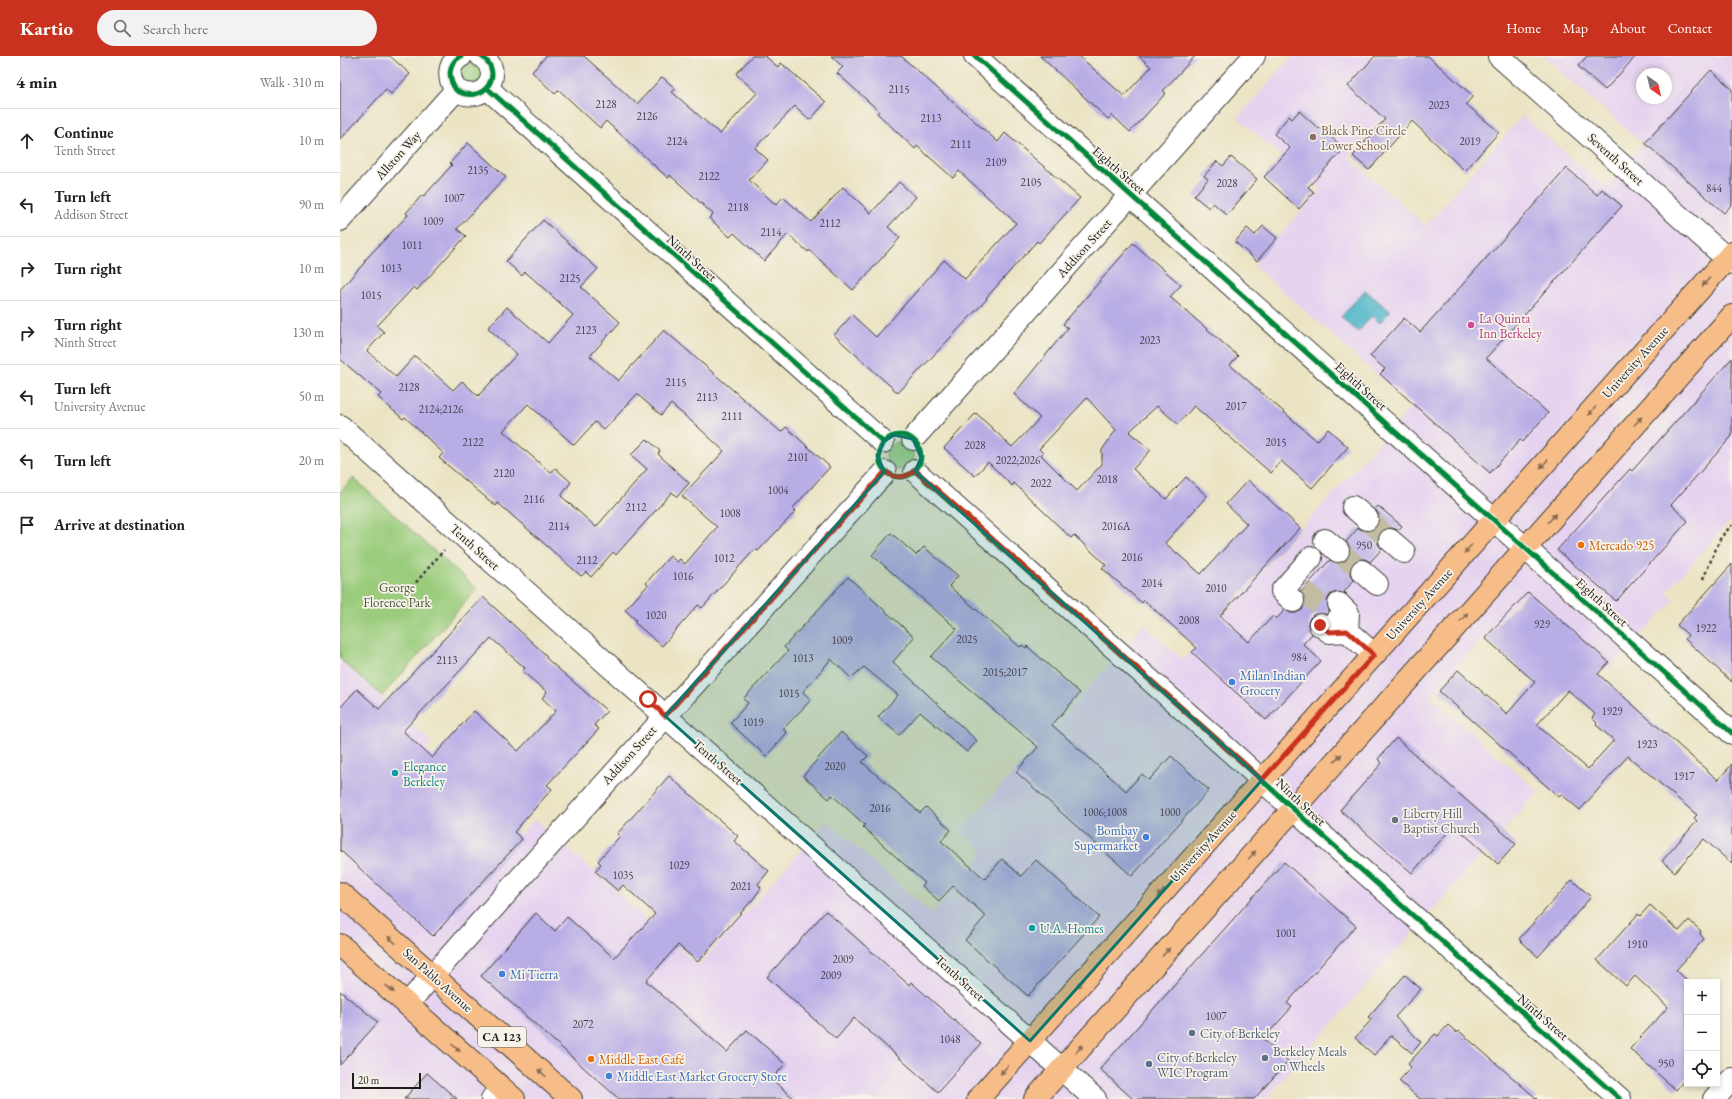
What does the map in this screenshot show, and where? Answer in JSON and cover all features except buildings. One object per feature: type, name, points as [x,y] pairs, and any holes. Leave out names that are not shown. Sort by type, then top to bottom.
[{"type":"main road","name":"University Avenue","points":[[978,1099],[1494,520],[1730,258]]},
{"type":"main road","points":[[1035,1099],[1732,316]]},
{"type":"main road","name":"San Pablo Avenue","points":[[340,893],[571,1099]]},
{"type":"main road","name":"CA 123","points":[[340,945],[407,1004],[502,1095]]},
{"type":"street","name":"Eighth Street","points":[[975,56],[1526,547],[1732,733]]},
{"type":"street","name":"Addison Street","points":[[913,439],[1254,56]]},
{"type":"street","name":"Seventh Street","points":[[1499,56],[1730,258]]},
{"type":"street","points":[[455,58],[450,76],[456,90],[468,96],[482,93],[487,88],[492,76],[489,64],[484,57]]},
{"type":"street","name":"Ninth Street","points":[[487,88],[883,442]]},
{"type":"street","name":"Allston Way","points":[[340,220],[456,90]]},
{"type":"street","name":"Tenth Street","points":[[340,426],[543,609],[1095,1099]]},
{"type":"street","points":[[901,434],[913,439],[918,444],[921,458],[915,470],[910,475],[897,477],[885,472],[878,457],[883,442],[894,435],[901,434]]},
{"type":"street","name":"Ninth Street","points":[[915,470],[1293,809],[1620,1099]]},
{"type":"street","name":"Addison Street","points":[[407,1004],[885,472]]},
{"type":"street","points":[[1330,615],[1330,632],[1347,631],[1374,655]]},
{"type":"street","points":[[1714,1099],[1732,1079]]},
{"type":"path","points":[[1703,578],[1721,537],[1732,524]]},
{"type":"path","points":[[412,587],[459,533]]},
{"type":"highlighted area","points":[[894,435],[913,439],[921,458],[915,471],[1262,780],[1030,1041],[665,716],[884,472],[878,457],[883,442]]},
{"type":"shaded area","points":[[1292,56],[1437,56],[1348,157],[1426,226],[1522,116],[1605,187],[1643,144],[1544,56],[1732,56],[1732,519],[1666,592],[1674,600],[1609,669],[1524,594],[1430,696],[1538,792],[1265,1099],[340,1099],[340,659],[432,743],[426,750],[520,835],[535,819],[698,966],[827,821],[932,914],[984,853],[961,831],[1095,681],[1143,624],[1183,660],[1412,406],[1254,265],[1320,189],[1238,118]]},
{"type":"green space","points":[[469,60],[478,62],[485,79],[464,88],[457,70]]},
{"type":"green space","points":[[900,442],[910,446],[914,456],[910,466],[900,470],[890,466],[886,456],[890,446]]},
{"type":"green space","name":"George Florence Park","points":[[353,478],[477,589],[382,696],[340,659],[340,492]]},
{"type":"water","points":[[1365,290],[1390,311],[1380,323],[1372,316],[1358,332],[1341,317]]},
{"type":"tunnel","points":[[1367,519],[1390,540]]},
{"type":"tunnel","points":[[1338,551],[1362,571]]},
{"type":"tunnel","points":[[1303,590],[1330,615]]},
{"type":"cycle path","points":[[461,56],[453,63],[450,77],[456,90],[466,94],[475,94],[483,91],[491,78],[492,70],[481,56]]},
{"type":"cycle path","points":[[975,56],[1732,733]]},
{"type":"cycle path","points":[[487,88],[883,442]]},
{"type":"cycle path","points":[[896,435],[904,435],[912,438],[918,444],[921,456],[918,468],[912,474],[904,477],[896,477],[888,474],[882,468],[879,460],[879,452],[882,444],[888,438],[896,435]]},
{"type":"cycle path","points":[[915,471],[1620,1099]]},
{"type":"place","name":"Black Pine Circle Lower School","points":[[1313,137]]},
{"type":"place","name":"La Quinta Inn Berkeley","points":[[1471,325]]},
{"type":"place","name":"Mercado 925","points":[[1581,545]]},
{"type":"place","name":"Milan Indian Grocery","points":[[1232,682]]},
{"type":"place","name":"Elegance Berkeley","points":[[395,773]]},
{"type":"place","name":"Liberty Hill Baptist Church","points":[[1395,820]]},
{"type":"place","name":"Bombay Supermarket","points":[[1146,837]]},
{"type":"place","name":"U.A. Homes","points":[[1032,928]]},
{"type":"place","name":"Mi Tierra","points":[[502,974]]},
{"type":"place","name":"City of Berkeley","points":[[1192,1033]]},
{"type":"place","name":"Berkeley Meals on Wheels","points":[[1265,1058]]},
{"type":"place","name":"Middle East Café","points":[[591,1059]]},
{"type":"place","name":"City of Berkeley WIC Program","points":[[1149,1064]]},
{"type":"place","name":"Middle East Market Grocery Store","points":[[609,1076]]},
{"type":"route","points":[[648,699],[665,716],[885,472],[891,476],[904,477],[910,475],[915,470],[1262,780],[1374,655],[1347,631],[1330,632],[1320,625]]}]
